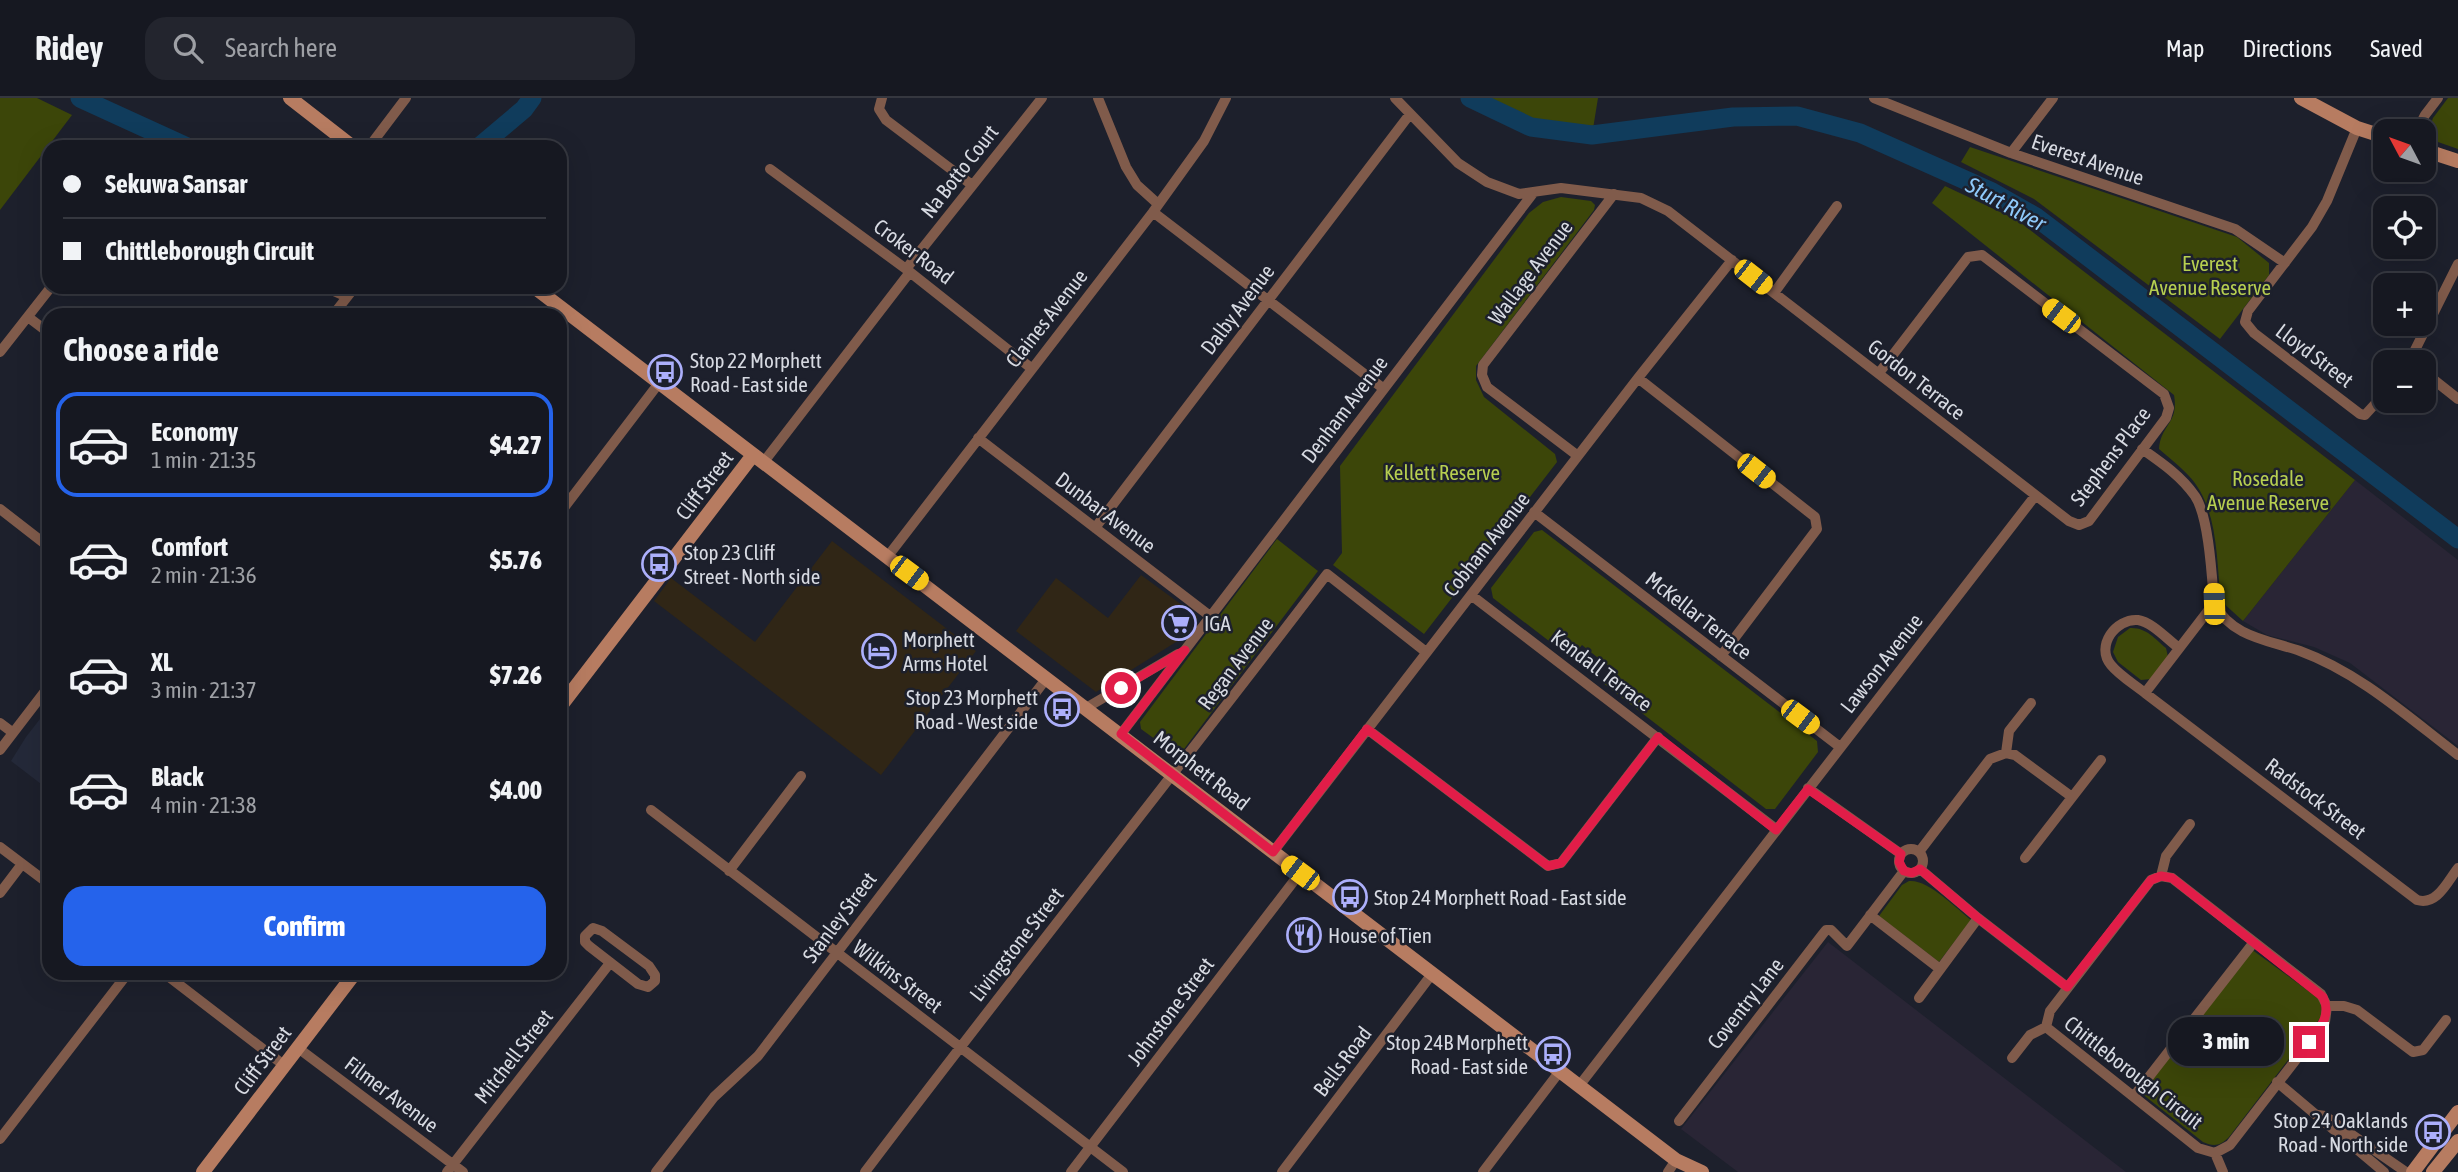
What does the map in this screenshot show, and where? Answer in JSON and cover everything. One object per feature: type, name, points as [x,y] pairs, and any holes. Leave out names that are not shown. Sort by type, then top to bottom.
[{"type":"main road","points":[[290,98],[344,140]]},
{"type":"main road","points":[[2301,98],[2357,128],[2373,133]]},
{"type":"main road","points":[[2436,154],[2458,161]]},
{"type":"main road","name":"Morphett Road","points":[[543,294],[561,308]]},
{"type":"main road","name":"Morphett Road","points":[[567,312],[1560,1071],[1676,1168],[1702,1172]]},
{"type":"main road","name":"Cliff Street","points":[[567,698],[758,459]]},
{"type":"main road","name":"Cliff Street","points":[[203,1172],[350,980]]},
{"type":"main road","points":[[2413,1172],[2458,1112]]},
{"type":"main road","points":[[2433,1172],[2458,1141]]},
{"type":"street","points":[[374,140],[406,98]]},
{"type":"street","points":[[881,98],[879,109],[886,120],[972,185]]},
{"type":"street","name":"Na Botto Court","points":[[758,459],[1042,98]]},
{"type":"street","points":[[1098,98],[1126,167],[1155,208],[1268,300],[1384,389]]},
{"type":"street","name":"Claines Avenue","points":[[888,556],[1155,208],[1204,141],[1226,98]]},
{"type":"street","name":"Gordon Terrace","points":[[1395,98],[1458,163],[1487,182],[1519,194],[1561,188],[1641,198],[1668,211],[2035,496],[2069,521],[2080,525]]},
{"type":"street","name":"Everest Avenue","points":[[1874,98],[2011,153],[2235,229],[2285,263]]},
{"type":"street","points":[[2011,153],[2053,98]]},
{"type":"street","points":[[2423,119],[2438,98]]},
{"type":"street","name":"Dalby Avenue","points":[[1095,528],[1410,114]]},
{"type":"street","points":[[2285,263],[2312,227],[2327,201],[2357,128]]},
{"type":"street","name":"Croker Road","points":[[770,169],[908,270],[1031,368]]},
{"type":"street","name":"Denham Avenue","points":[[1121,734],[1534,192]]},
{"type":"street","name":"Wallage Avenue","points":[[1578,456],[1487,387],[1482,375],[1483,365],[1614,194]]},
{"type":"street","points":[[1774,293],[1837,206]]},
{"type":"street","name":"Stephens Place","points":[[1879,373],[1968,257],[1982,255],[2164,394],[2169,408],[2166,418],[2089,521],[2080,525]]},
{"type":"street","name":"Cobham Avenue","points":[[1273,852],[1637,378],[1732,260]]},
{"type":"street","name":"Lloyd Street","points":[[2285,263],[2248,311],[2245,322],[2248,328],[2360,414],[2365,415],[2373,408]]},
{"type":"street","points":[[2416,350],[2458,264]]},
{"type":"street","points":[[0,352],[45,294]]},
{"type":"street","points":[[340,294],[347,297]]},
{"type":"street","points":[[338,308],[349,294]]},
{"type":"street","points":[[27,317],[42,328]]},
{"type":"street","points":[[1637,378],[1815,517],[1817,529],[1721,656]]},
{"type":"street","points":[[2436,382],[2458,399]]},
{"type":"street","points":[[567,504],[659,383]]},
{"type":"street","name":"Dunbar Avenue","points":[[978,438],[1210,616]]},
{"type":"street","points":[[2142,449],[2175,472],[2196,498],[2204,516],[2214,604],[2220,615],[2249,636],[2300,651],[2351,674],[2458,755]]},
{"type":"street","name":"Lawson Avenue","points":[[1579,1086],[2035,496]]},
{"type":"street","points":[[0,509],[42,542]]},
{"type":"street","name":"McKellar Terrace","points":[[1534,512],[1840,747]]},
{"type":"street","name":"Regan Avenue","points":[[1173,775],[1327,574],[1426,652]]},
{"type":"street","name":"Kendall Terrace","points":[[1471,595],[1776,830]]},
{"type":"street","points":[[2145,693],[2214,604]]},
{"type":"street","name":"Radstock Street","points":[[2179,648],[2146,622],[2137,620],[2123,622],[2111,631],[2105,652],[2109,664],[2145,693],[2417,900],[2426,903],[2434,900],[2458,868]]},
{"type":"street","name":"Denham Avenue","points":[[1086,708],[1185,650]]},
{"type":"street","name":"Stanley Street","points":[[656,1172],[714,1097],[758,1056],[1046,679]]},
{"type":"street","points":[[0,750],[42,697]]},
{"type":"street","points":[[2006,753],[2009,731],[2031,703]]},
{"type":"street","points":[[0,723],[12,732]]},
{"type":"street","points":[[1367,729],[1548,866],[1561,863],[1658,737]]},
{"type":"street","points":[[1919,852],[1990,759],[2006,753],[2015,755],[2072,797]]},
{"type":"street","points":[[2025,858],[2101,760]]},
{"type":"street","name":"Livingstone Street","points":[[865,1172],[959,1047],[1173,775]]},
{"type":"street","points":[[729,871],[801,776]]},
{"type":"street","points":[[1808,789],[1901,854]]},
{"type":"street","name":"Wilkins Street","points":[[651,810],[1123,1172]]},
{"type":"street","name":"Chittleborough Circuit","points":[[2046,1027],[2050,1011],[2067,987],[2151,880],[2161,876],[2166,856],[2190,824]]},
{"type":"street","points":[[0,847],[42,879]]},
{"type":"street","points":[[1911,849],[1919,852],[1923,860],[1920,869],[1912,873],[1904,871],[1899,862],[1901,854],[1911,849]]},
{"type":"street","points":[[0,893],[22,864]]},
{"type":"street","points":[[1920,869],[2067,987]]},
{"type":"street","points":[[1904,871],[1870,915],[1940,969]]},
{"type":"street","name":"Johnstone Street","points":[[1071,1172],[1300,873]]},
{"type":"street","points":[[2161,876],[2172,878],[2321,994],[2327,1006],[2348,1006],[2357,1010],[2413,1052],[2423,1050],[2446,1020]]},
{"type":"street","name":"Coventry Lane","points":[[1679,1121],[1826,930],[1831,930],[1847,946],[1870,915]]},
{"type":"street","points":[[1919,998],[1978,918]]},
{"type":"street","points":[[593,928],[602,931],[649,966],[655,975],[655,981],[648,987],[643,987],[610,964],[585,942],[585,936],[593,928]]},
{"type":"street","points":[[2134,1096],[2254,942]]},
{"type":"street","name":"Mitchell Street","points":[[450,1168],[610,964]]},
{"type":"street","name":"Bells Road","points":[[1282,1172],[1432,974]]},
{"type":"street","points":[[0,1139],[123,980]]},
{"type":"street","points":[[173,980],[285,1066]]},
{"type":"street","name":"Chittleborough Circuit","points":[[2046,1027],[2199,1148],[2215,1153],[2230,1145],[2325,1022],[2327,1006]]},
{"type":"street","name":"Chittleborough Circuit","points":[[2012,1058],[2029,1035],[2046,1027]]},
{"type":"street","name":"Filmer Avenue","points":[[298,1048],[450,1168],[463,1172]]},
{"type":"street","points":[[1483,1172],[1560,1071]]},
{"type":"street","points":[[2277,1082],[2384,1172]]},
{"type":"street","points":[[2318,1115],[2325,1116],[2406,1172]]},
{"type":"street","points":[[2215,1153],[2222,1172]]},
{"type":"shaded area","points":[[2355,480],[2458,560],[2458,746],[2350,663],[2314,647],[2267,635],[2243,621]]},
{"type":"shaded area","points":[[832,541],[976,651],[881,775],[654,601],[671,578],[755,642]]},
{"type":"shaded area","points":[[1141,575],[1197,616],[1197,620],[1184,637],[1096,692],[1016,631],[1056,578],[1108,618]]},
{"type":"shaded area","points":[[42,716],[42,785],[11,761]]},
{"type":"shaded area","points":[[1828,942],[2126,1172],[1738,1172],[1681,1129]]},
{"type":"green space","points":[[0,98],[37,98],[72,115],[53,140],[42,140],[42,155],[0,210]]},
{"type":"green space","points":[[1470,98],[1598,98],[1592,135],[1531,127]]},
{"type":"green space","points":[[2448,98],[2458,98],[2458,149],[2436,140],[2436,119],[2433,118]]},
{"type":"green space","name":"Everest Avenue Reserve","points":[[1970,147],[2237,237],[2269,263],[2269,275],[2220,339],[2034,199],[1961,162]]},
{"type":"green space","name":"Rosedale Avenue Reserve","points":[[1945,186],[2017,220],[2355,480],[2243,621],[2221,601],[2217,551],[2206,502],[2188,475],[2159,449],[2174,412],[2174,395],[1932,203]]},
{"type":"green space","name":"Kellett Reserve","points":[[1561,197],[1591,201],[1595,205],[1594,210],[1476,366],[1476,380],[1484,397],[1555,454],[1557,462],[1424,634],[1333,565],[1342,553],[1340,466],[1529,213],[1543,202]]},
{"type":"green space","points":[[1542,530],[1817,741],[1818,752],[1775,809],[1766,809],[1603,683],[1613,670],[1582,645],[1571,658],[1493,598],[1491,588],[1534,532]]},
{"type":"green space","points":[[1277,539],[1318,571],[1181,753],[1174,753],[1141,729],[1140,722]]},
{"type":"green space","points":[[2130,628],[2146,632],[2166,648],[2168,657],[2151,679],[2141,680],[2118,662],[2113,652],[2118,637]]},
{"type":"green space","points":[[1909,881],[1933,889],[1971,920],[1939,962],[1879,916],[1902,885]]},
{"type":"green space","points":[[2251,949],[2318,998],[2322,1004],[2321,1017],[2229,1137],[2220,1144],[2210,1145],[2141,1093]]},
{"type":"waterway","name":"Sturt River","points":[[80,98],[172,140]]},
{"type":"waterway","name":"Sturt River","points":[[487,140],[524,109],[532,98]]},
{"type":"waterway","name":"Sturt River","points":[[1470,98],[1531,127],[1592,135],[1733,117],[1797,116],[1860,133],[1992,192],[2036,217],[2458,539]]},
{"type":"place","name":"Stop 22 Morphett Road - East side","points":[[665,372]]},
{"type":"place","name":"Stop 23 Cliff Street - North side","points":[[659,564]]},
{"type":"place","name":"IGA","points":[[1179,623]]},
{"type":"place","name":"Morphett Arms Hotel","points":[[879,651]]},
{"type":"place","name":"Stop 23 Morphett Road - West side","points":[[1062,709]]},
{"type":"place","name":"Stop 24 Morphett Road - East side","points":[[1350,897]]},
{"type":"place","name":"House of Tien","points":[[1304,935]]},
{"type":"place","name":"Stop 24B Morphett Road - East side","points":[[1553,1054]]},
{"type":"place","name":"Stop 24 Oaklands Road - North side","points":[[2433,1132]]},
{"type":"route","points":[[1121,688],[1185,650],[1121,734],[1273,852],[1367,729],[1548,866],[1561,863],[1658,737],[1776,830],[1808,789],[1901,854],[1899,862],[1904,871],[1916,873],[1920,869],[2067,987],[2151,880],[2161,876],[2172,878],[2321,994],[2327,1006],[2327,1016],[2309,1042]]}]
